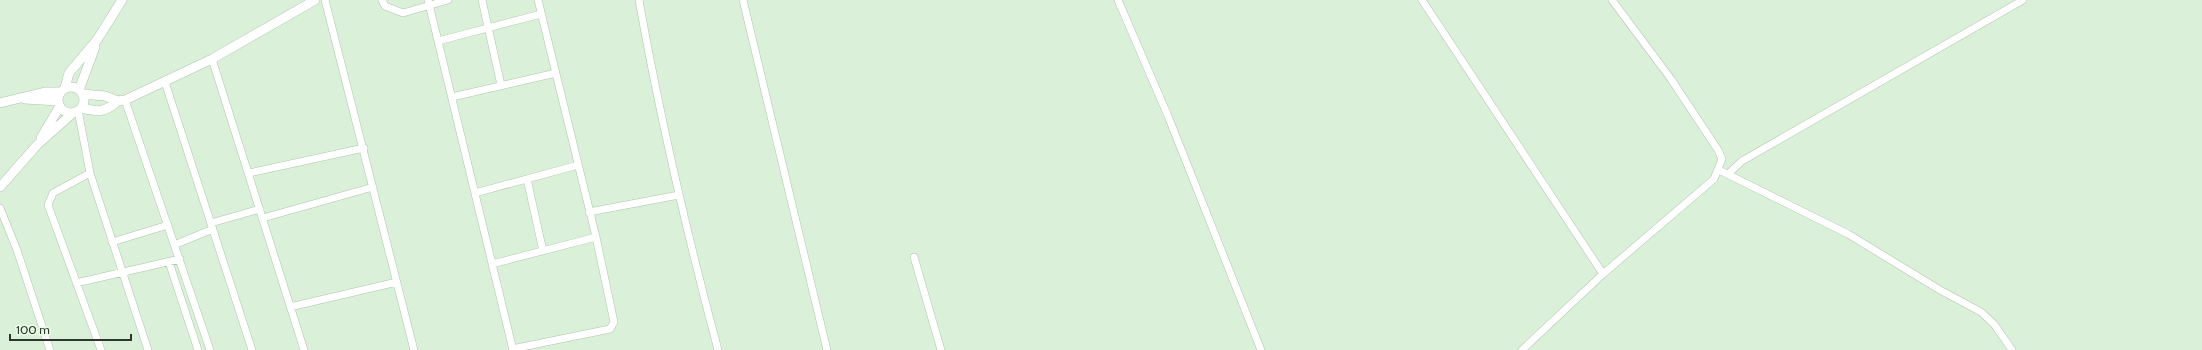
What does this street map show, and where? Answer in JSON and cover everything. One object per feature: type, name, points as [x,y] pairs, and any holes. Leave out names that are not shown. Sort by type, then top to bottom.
[{"type":"street","points":[[37,145],[59,103],[69,73],[97,40],[122,0]]},
{"type":"street","points":[[59,103],[63,110],[107,110],[122,100],[165,82],[212,59],[315,0]]},
{"type":"street","points":[[325,0],[364,148],[414,350]]},
{"type":"street","points":[[382,0],[385,6],[403,13],[428,2],[448,0]]},
{"type":"street","points":[[482,0],[501,85]]},
{"type":"street","points":[[428,2],[513,349],[605,330],[613,326],[614,316],[538,0]]},
{"type":"street","points":[[639,0],[653,75],[679,195],[718,350]]},
{"type":"street","points":[[743,0],[827,350]]},
{"type":"street","points":[[1118,0],[1168,116],[1261,350]]},
{"type":"street","points":[[1422,0],[1604,274]]},
{"type":"street","points":[[1522,350],[1604,274],[1714,179],[1719,170],[1722,159],[1718,150],[1671,79],[1612,0]]},
{"type":"street","points":[[1728,174],[1748,157],[2023,0]]},
{"type":"street","points":[[438,41],[541,14]]},
{"type":"street","points":[[0,187],[37,145],[83,104],[81,92],[97,40]]},
{"type":"street","points":[[212,59],[304,350]]},
{"type":"street","points":[[452,97],[556,73]]},
{"type":"street","points":[[165,82],[252,350]]},
{"type":"street","points":[[0,103],[21,99],[39,93],[75,87],[81,92],[122,100]]},
{"type":"street","points":[[21,99],[59,103]]},
{"type":"street","points":[[122,100],[180,259],[210,350]]},
{"type":"street","points":[[78,110],[90,173],[148,350]]},
{"type":"street","points":[[249,173],[364,148]]},
{"type":"street","points":[[475,193],[578,165]]},
{"type":"street","points":[[1719,170],[1848,234],[1940,290],[1981,312],[1994,324],[2012,350]]},
{"type":"street","points":[[90,173],[53,193],[48,201],[101,350]]},
{"type":"street","points":[[527,179],[544,251]]},
{"type":"street","points":[[263,218],[373,187]]},
{"type":"street","points":[[589,212],[679,195]]},
{"type":"street","points":[[0,208],[17,250],[50,350]]},
{"type":"street","points":[[174,245],[212,226],[260,209]]},
{"type":"street","points":[[112,242],[168,225]]},
{"type":"street","points":[[492,264],[596,237]]},
{"type":"street","points":[[914,257],[941,350]]},
{"type":"street","points":[[76,283],[180,259]]},
{"type":"street","points":[[169,262],[198,350]]},
{"type":"street","points":[[290,307],[397,282]]}]
